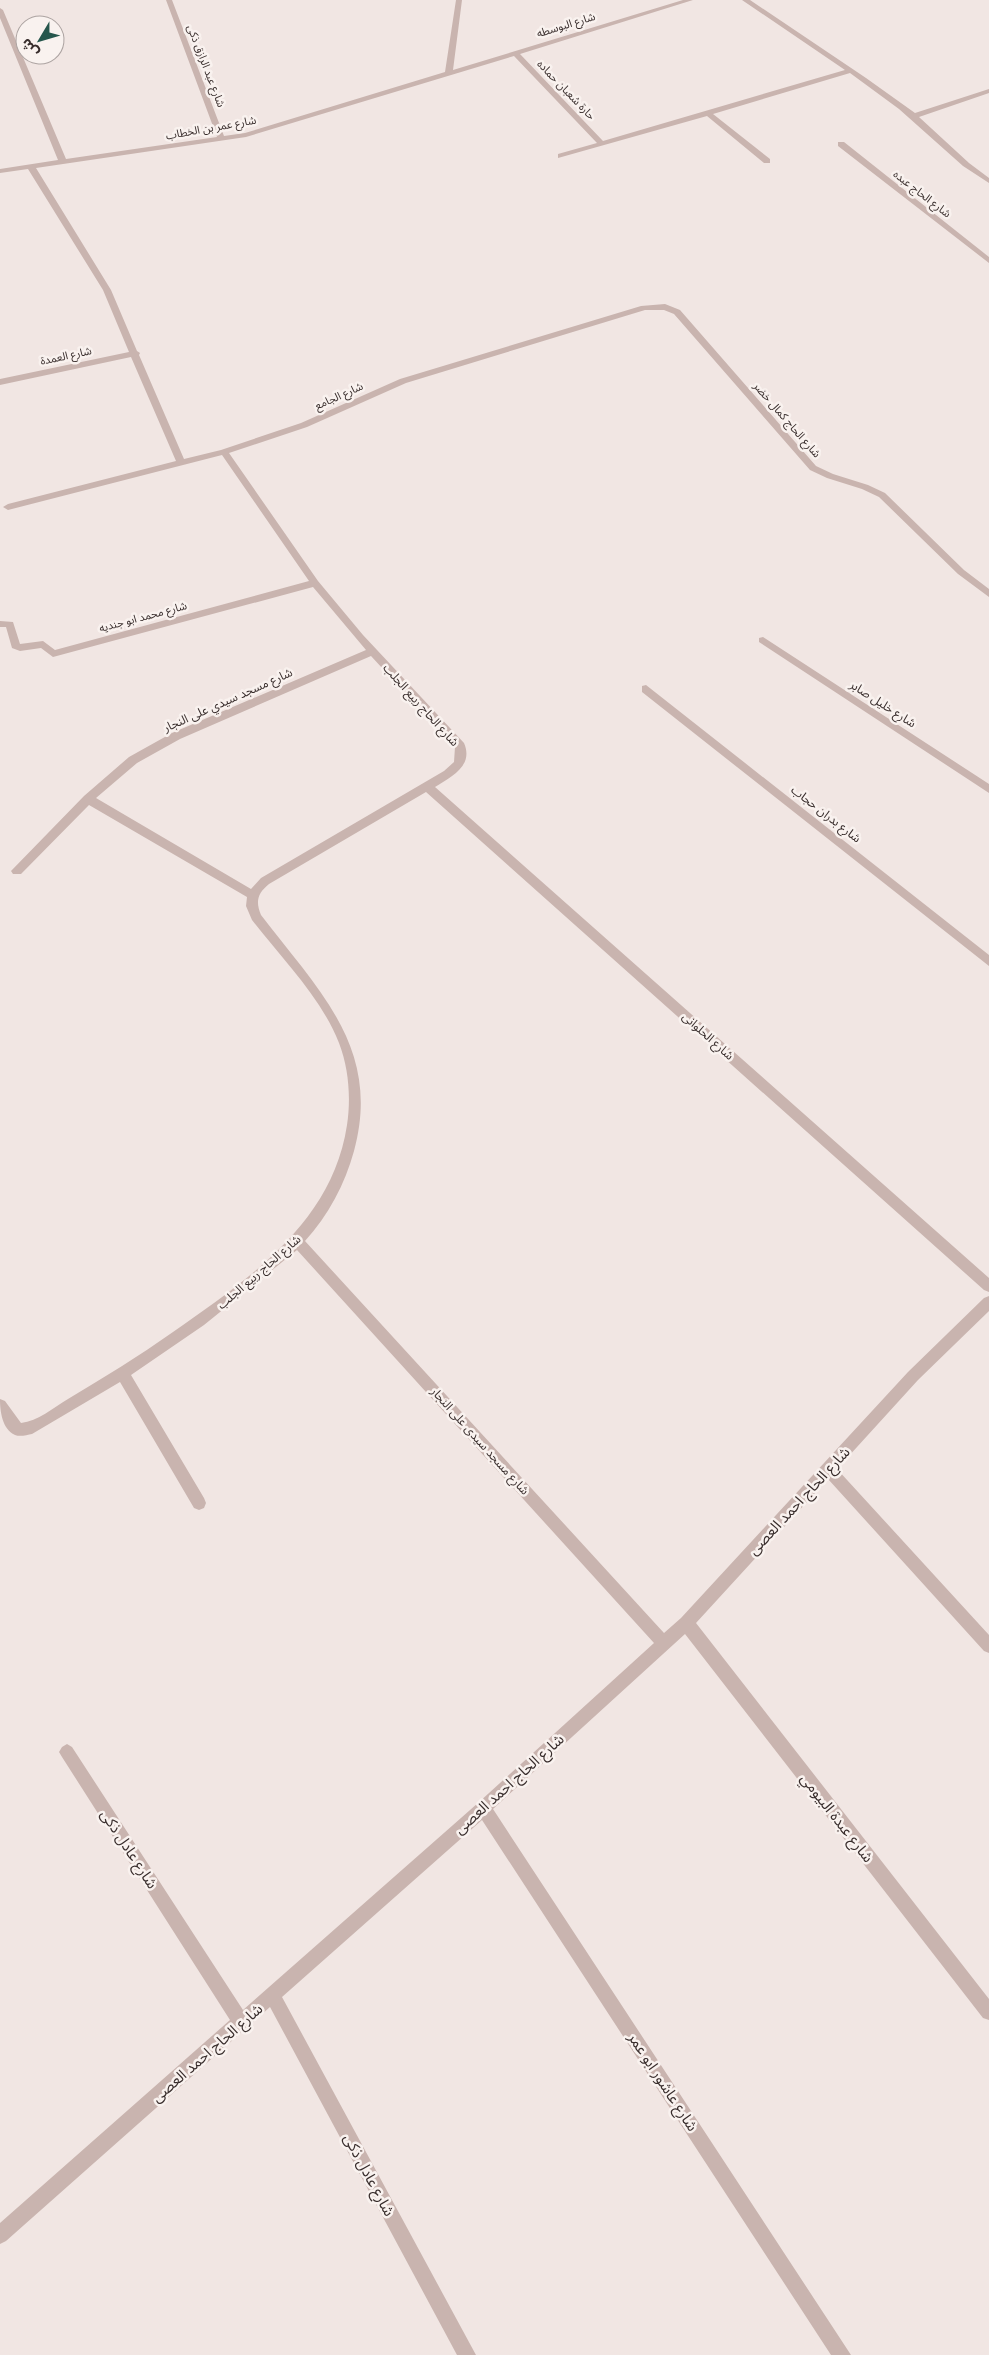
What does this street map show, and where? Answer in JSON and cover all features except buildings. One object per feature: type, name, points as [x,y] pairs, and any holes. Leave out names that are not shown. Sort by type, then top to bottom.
[{"type":"street","name":"شارع عبد الرازق ذكى","points":[[169,0],[222,140]]},
{"type":"street","points":[[449,72],[459,0]]},
{"type":"street","name":"شارع البوسطه","points":[[449,72],[690,0]]},
{"type":"street","points":[[745,0],[914,116],[934,132],[954,154],[989,181]]},
{"type":"street","points":[[0,10],[63,162]]},
{"type":"street","name":"حارة شعبان حماده","points":[[514,52],[602,144]]},
{"type":"street","points":[[561,156],[850,71]]},
{"type":"street","name":"شارع عمر بن الخطاب","points":[[0,171],[222,140],[297,121],[449,72]]},
{"type":"street","points":[[914,116],[989,91]]},
{"type":"street","points":[[708,113],[767,161]]},
{"type":"street","name":"شارع الحاج عبده","points":[[841,144],[989,261]]},
{"type":"street","points":[[31,166],[107,290],[136,353],[181,462]]},
{"type":"street","name":"شارع الجامع","points":[[8,507],[224,452],[304,425],[403,381],[651,306],[665,307],[677,312]]},
{"type":"street","name":"شارع الحاج كمال خضر","points":[[677,312],[813,468],[832,478],[859,483],[876,491],[961,572],[989,594]]},
{"type":"street","name":"شارع العمدة","points":[[0,382],[136,353]]},
{"type":"street","name":"شارع الحاج ربيع الجلب","points":[[0,1405],[18,1430],[28,1430],[122,1375],[228,1300],[297,1241],[310,1226],[334,1190],[348,1153],[355,1115],[354,1078],[344,1044],[329,1012],[256,917],[250,906],[252,895],[265,881],[427,786],[456,768],[460,761],[460,746],[372,650],[315,583],[224,452]]},
{"type":"street","name":"شارع محمد ابو جنديه","points":[[0,624],[10,624],[16,646],[20,648],[43,644],[53,654],[315,583]]},
{"type":"street","name":"شارع خليل صابر","points":[[763,640],[989,790]]},
{"type":"street","name":"شارع مسجد سيدي على النجار","points":[[17,871],[88,799],[133,760],[176,736],[372,650]]},
{"type":"street","name":"شارع بدران حجاب","points":[[646,689],[989,961]]},
{"type":"street","name":"شارع الحلوانى","points":[[427,786],[989,1286]]},
{"type":"street","points":[[88,799],[252,895]]},
{"type":"street","name":"شارع مسجد سيدى على النجار","points":[[297,1241],[663,1642]]},
{"type":"street","name":"شارع الحاج احمد العصى","points":[[0,2236],[483,1808],[686,1623],[926,1362],[987,1308]]},
{"type":"street","points":[[122,1375],[199,1503]]},
{"type":"street","points":[[828,1469],[989,1646]]},
{"type":"street","name":"شارع عبدة البيومي","points":[[686,1623],[989,2012]]},
{"type":"street","name":"شارع عادل ذكى","points":[[67,1752],[241,2022]]},
{"type":"street","name":"شارع عاشور ابو عمر","points":[[483,1808],[842,2355]]},
{"type":"street","name":"شارع عادل ذكى","points":[[272,1995],[467,2355]]}]
